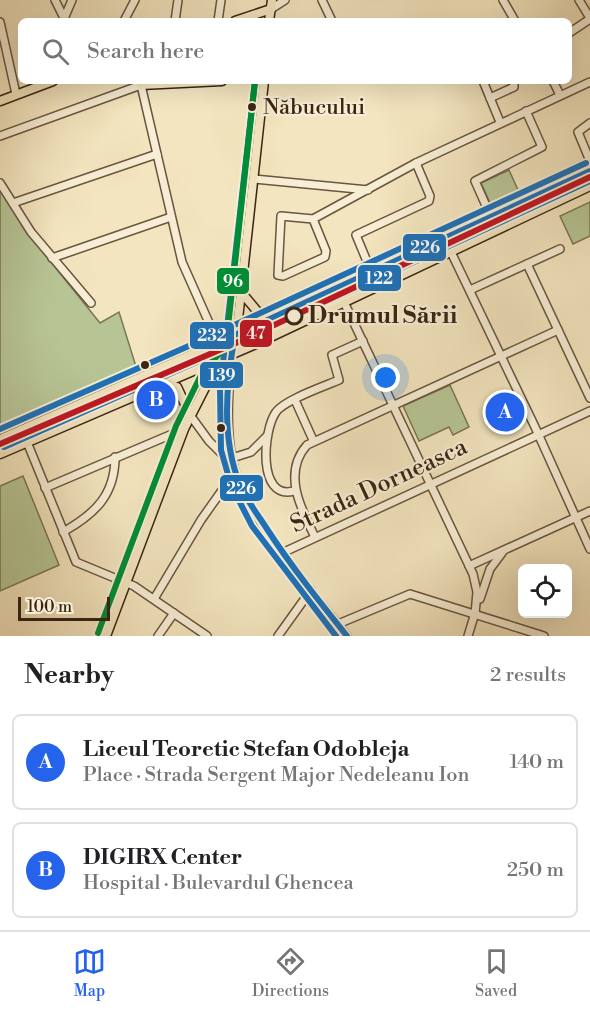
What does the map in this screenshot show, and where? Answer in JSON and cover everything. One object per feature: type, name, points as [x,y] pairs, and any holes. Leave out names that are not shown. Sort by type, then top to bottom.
[{"type":"main road","points":[[243,18],[271,5]]},
{"type":"main road","points":[[0,101],[44,84]]},
{"type":"main road","points":[[106,636],[190,415],[211,376],[231,354],[241,292],[264,84]]},
{"type":"main road","points":[[0,439],[218,343],[590,171]]},
{"type":"main road","points":[[0,454],[231,354],[590,186]]},
{"type":"main road","points":[[241,292],[257,311],[271,318]]},
{"type":"main road","points":[[162,383],[177,387],[190,415]]},
{"type":"street","points":[[55,0],[63,18]]},
{"type":"street","points":[[63,18],[72,0]]},
{"type":"street","points":[[126,18],[135,0]]},
{"type":"street","points":[[175,18],[178,0]]},
{"type":"street","points":[[218,18],[221,0]]},
{"type":"street","points":[[271,5],[285,0]]},
{"type":"street","points":[[322,0],[331,18]]},
{"type":"street","points":[[503,0],[513,18]]},
{"type":"street","points":[[572,31],[590,19],[579,0]]},
{"type":"street","points":[[0,22],[16,94]]},
{"type":"street","points":[[313,219],[326,251],[325,257],[280,276],[278,273],[281,216],[313,219],[416,163],[590,82]]},
{"type":"street","points":[[0,136],[137,84]]},
{"type":"street","points":[[140,84],[182,262],[218,343],[231,354],[228,416],[234,465],[244,494],[282,553],[347,636]]},
{"type":"street","points":[[484,84],[500,122]]},
{"type":"street","points":[[490,98],[514,87],[514,84]]},
{"type":"street","points":[[554,84],[560,95]]},
{"type":"street","points":[[491,217],[475,181],[542,147],[526,111]]},
{"type":"street","points":[[590,123],[578,132],[590,161]]},
{"type":"street","points":[[13,203],[157,154]]},
{"type":"street","points":[[371,272],[356,236],[429,201],[430,196],[416,163]]},
{"type":"street","points":[[254,179],[368,190]]},
{"type":"street","points":[[0,183],[31,232],[91,303]]},
{"type":"street","points":[[52,258],[171,217]]},
{"type":"street","points":[[470,290],[560,249]]},
{"type":"street","points":[[451,252],[539,434],[590,549]]},
{"type":"street","points":[[527,264],[590,398]]},
{"type":"street","points":[[344,302],[470,566],[477,592],[475,614]]},
{"type":"street","points":[[315,537],[294,491],[299,457],[313,440],[558,330]]},
{"type":"street","points":[[294,491],[282,492],[271,482],[266,454],[268,434],[276,411],[339,380],[332,355],[363,341]]},
{"type":"street","points":[[295,400],[313,440]]},
{"type":"street","name":"Strada Dorneasca","points":[[282,553],[590,411]]},
{"type":"street","points":[[190,415],[209,441],[234,465]]},
{"type":"street","points":[[45,488],[184,429]]},
{"type":"street","points":[[154,599],[234,465],[251,452],[268,434]]},
{"type":"street","points":[[27,442],[63,532],[79,565],[125,582],[154,599],[203,635]]},
{"type":"street","points":[[63,532],[96,508],[109,492],[113,480],[115,457]]},
{"type":"street","points":[[470,566],[590,511]]},
{"type":"street","points":[[468,636],[490,569],[506,549]]},
{"type":"street","points":[[278,636],[311,590]]},
{"type":"street","points":[[338,624],[407,594],[544,636]]},
{"type":"street","points":[[158,636],[174,613]]},
{"type":"green space","points":[[509,170],[518,190],[490,203],[481,183]]},
{"type":"green space","points":[[0,190],[26,231],[100,323],[119,312],[138,373],[0,431]]},
{"type":"green space","points":[[590,202],[590,236],[573,244],[560,216]]},
{"type":"green space","points":[[450,385],[469,427],[453,435],[449,427],[419,441],[403,406]]},
{"type":"green space","points":[[23,476],[59,565],[0,591],[0,486]]},
{"type":"transit line","name":"139","points":[[255,84],[220,389],[221,450],[231,485],[252,526],[336,636]]},
{"type":"transit line","name":"96","points":[[98,633],[176,426],[203,371],[223,350],[229,318],[255,84]]},
{"type":"transit line","name":"232","points":[[0,429],[191,345],[586,163]]},
{"type":"transit line","name":"226","points":[[347,636],[286,556],[240,485],[230,449],[227,411],[229,372],[235,335],[590,171]]},
{"type":"transit line","name":"47","points":[[0,444],[238,342],[590,177]]},
{"type":"transit line","name":"122","points":[[4,447],[199,361],[590,181]]},
{"type":"place","name":"Năbucului","points":[[252,107]]},
{"type":"place","name":"Drumul Sării","points":[[294,316]]},
{"type":"place","name":"DIGIRX Center","points":[[156,400]]},
{"type":"place","name":"Liceul Teoretic Stefan Odobleja","points":[[505,412]]}]
